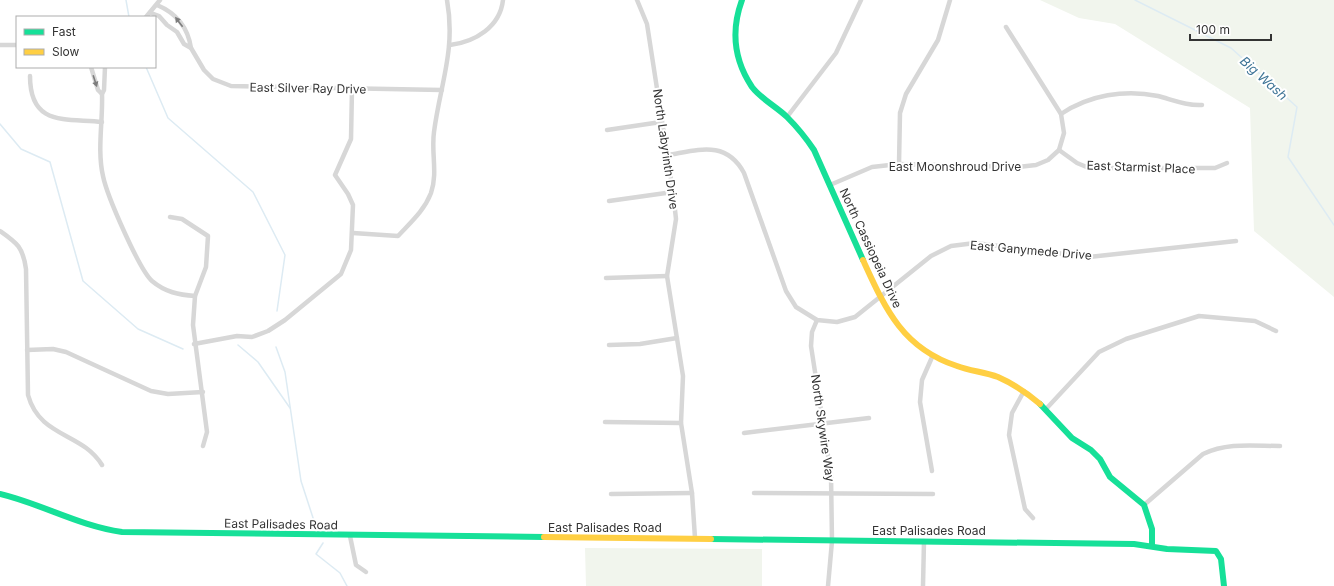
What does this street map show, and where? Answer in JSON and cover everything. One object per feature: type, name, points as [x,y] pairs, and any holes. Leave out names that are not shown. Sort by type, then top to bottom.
[{"type":"street","points":[[147,16],[160,0]]},
{"type":"street","points":[[353,233],[398,236],[413,221],[424,206],[433,184],[434,134],[449,60],[450,45],[447,0]]},
{"type":"street","points":[[450,45],[462,44],[484,33],[492,25],[500,13],[503,0]]},
{"type":"street","name":"North Labyrinth Drive","points":[[637,0],[647,24],[661,122],[668,155],[676,219],[667,276],[683,376],[681,423],[692,493],[695,538]]},
{"type":"street","name":"North Cassiopeia Drive","points":[[742,0],[736,18],[735,43],[742,68],[753,88],[787,117],[814,150],[880,298],[895,322],[914,343],[933,355],[956,366],[998,376],[1024,391],[1046,409],[1072,438],[1091,450],[1100,460],[1110,478],[1144,505]]},
{"type":"street","points":[[787,117],[836,53],[861,0]]},
{"type":"street","points":[[899,164],[900,113],[906,94],[938,40],[950,0]]},
{"type":"street","name":"East Silver Ray Drive","points":[[157,5],[165,8],[181,22],[190,41],[190,48]]},
{"type":"street","name":"East Silver Ray Drive","points":[[151,13],[159,16],[171,29],[177,32],[184,44],[190,48],[204,70],[214,79],[231,86],[442,90]]},
{"type":"street","points":[[1006,27],[1061,114],[1064,133],[1059,150]]},
{"type":"street","points":[[0,45],[16,45]]},
{"type":"street","points":[[91,68],[98,90],[102,94]]},
{"type":"street","points":[[105,68],[104,90],[102,94],[101,159],[104,183],[108,197],[122,228],[151,280],[160,287],[179,295],[195,296]]},
{"type":"street","points":[[30,76],[33,96],[39,108],[48,114],[61,120],[102,122]]},
{"type":"street","points":[[194,344],[237,336],[252,337],[285,320],[342,274],[349,258],[353,233],[353,205],[348,194],[335,175],[351,139],[352,89]]},
{"type":"street","points":[[1061,114],[1075,105],[1114,94],[1158,96],[1191,106],[1202,105]]},
{"type":"street","points":[[607,130],[661,122]]},
{"type":"street","name":"East Ganymede Drive","points":[[668,155],[701,150],[716,150],[729,155],[738,162],[744,173],[786,290],[796,307],[817,320],[837,322],[855,317],[931,256],[951,246],[975,243],[1089,257],[1236,241]]},
{"type":"street","name":"East Moonshroud Drive","points":[[830,185],[872,167],[899,164],[1018,167],[1036,165],[1048,160],[1059,150]]},
{"type":"street","name":"East Starmist Place","points":[[1059,150],[1077,163],[1089,168],[1215,168],[1227,163]]},
{"type":"street","points":[[609,201],[673,192]]},
{"type":"street","points":[[170,216],[182,219],[208,236],[206,266],[195,296],[193,325],[194,344],[203,392],[207,432],[203,446]]},
{"type":"street","points":[[0,231],[17,243],[24,255],[28,394],[36,413],[48,426],[96,455],[102,465]]},
{"type":"street","points":[[606,278],[667,276]]},
{"type":"street","points":[[1046,409],[1100,352],[1126,339],[1199,316],[1255,321],[1276,331]]},
{"type":"street","name":"North Skywire Way","points":[[817,320],[812,332],[811,346],[831,475],[832,541],[828,586]]},
{"type":"street","points":[[609,345],[640,344],[678,338]]},
{"type":"street","points":[[27,350],[53,350],[66,352],[151,391],[168,394],[203,392]]},
{"type":"street","points":[[932,471],[920,402],[922,380],[933,355]]},
{"type":"street","points":[[1024,391],[1012,413],[1009,435],[1025,509],[1033,518]]},
{"type":"street","points":[[744,433],[869,418]]},
{"type":"street","points":[[605,422],[681,423]]},
{"type":"street","points":[[1152,546],[1152,528],[1144,505],[1203,454],[1214,448],[1228,445],[1280,446]]},
{"type":"street","points":[[611,494],[692,493]]},
{"type":"street","points":[[754,493],[933,494]]},
{"type":"street","name":"East Palisades Road","points":[[0,494],[27,501],[84,525],[114,532],[350,536],[1120,543],[1167,549],[1216,551],[1221,559],[1224,586]]},
{"type":"street","points":[[350,536],[356,565],[366,572]]},
{"type":"street","points":[[923,586],[924,541]]},
{"type":"shaded area","points":[[1040,0],[1334,0],[1334,297],[1254,231],[1250,108],[1115,24],[1079,18]]},
{"type":"shaded area","points":[[585,548],[762,549],[762,586],[586,586]]},
{"type":"waterway","points":[[126,0],[129,16]]},
{"type":"waterway","name":"Big Wash","points":[[1135,0],[1231,48],[1297,107],[1288,157],[1334,225]]},
{"type":"waterway","points":[[146,68],[168,118],[253,192],[285,255],[277,311]]},
{"type":"waterway","points":[[0,124],[21,149],[50,162],[83,281],[138,329],[183,349]]},
{"type":"waterway","points":[[238,345],[258,362],[290,408]]},
{"type":"waterway","points":[[276,347],[285,372],[301,481],[316,527]]},
{"type":"waterway","points":[[323,543],[316,554],[340,573],[347,586]]},
{"type":"traffic: fast","points":[[742,0],[736,22],[736,45],[741,66],[746,77],[752,87],[764,99],[791,121],[814,150],[863,260]]},
{"type":"traffic: fast","points":[[1040,404],[1072,438],[1091,450],[1100,459],[1110,477],[1144,505],[1152,529],[1152,546]]},
{"type":"traffic: fast","points":[[0,494],[31,503],[91,525],[122,532],[544,537]]},
{"type":"traffic: fast","points":[[711,539],[1134,544],[1167,549],[1216,551],[1221,559],[1224,586]]},
{"type":"traffic: slow","points":[[863,260],[888,310],[909,337],[922,349],[957,366],[993,375],[1004,380],[1020,389],[1040,404]]},
{"type":"traffic: slow","points":[[544,537],[711,539]]}]
